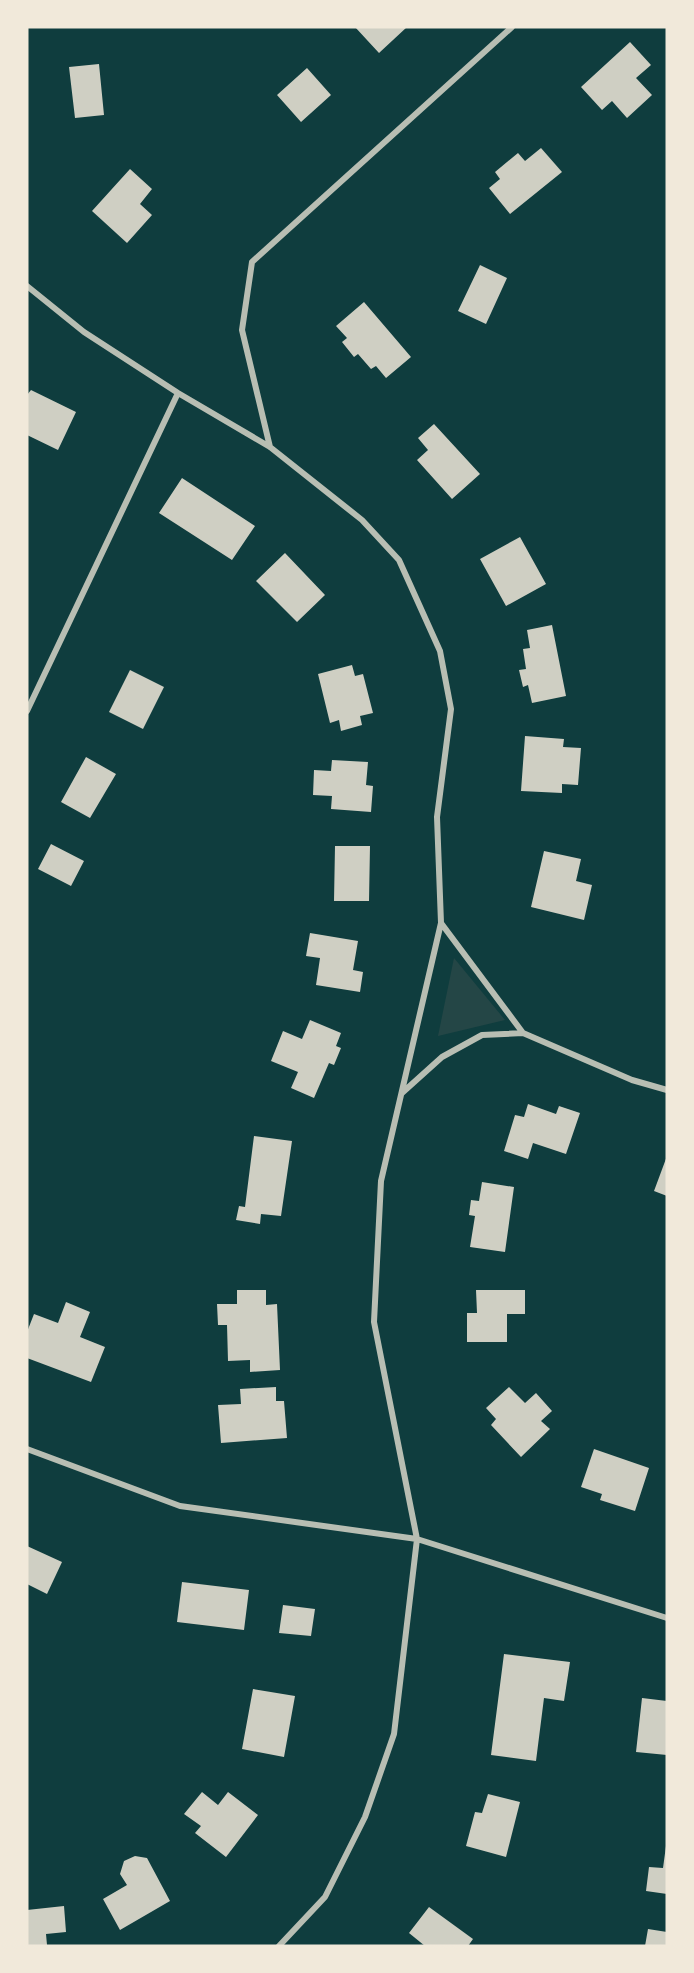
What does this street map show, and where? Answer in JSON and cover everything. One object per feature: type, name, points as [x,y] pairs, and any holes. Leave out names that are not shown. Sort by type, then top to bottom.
[{"type":"street","points":[[270,447],[242,330],[252,262],[512,27]]},
{"type":"street","points":[[27,286],[84,332],[178,393],[270,447],[362,520],[399,560],[440,651],[451,709],[437,817],[441,923],[381,1181],[374,1322],[417,1539],[394,1734],[365,1817],[325,1897],[279,1946]]},
{"type":"street","points":[[27,711],[178,393]]},
{"type":"street","points":[[441,923],[523,1033]]},
{"type":"street","points":[[402,1093],[442,1057],[482,1035],[523,1033],[632,1080],[667,1090]]},
{"type":"street","points":[[27,1449],[180,1506],[417,1539],[667,1618]]},
{"type":"shaded area","points":[[454,958],[505,1020],[438,1036]]},
{"type":"building","points":[[355,27],[407,27],[379,53]]},
{"type":"building","points":[[630,42],[651,65],[636,78],[652,95],[627,118],[612,101],[602,110],[581,87]]},
{"type":"building","points":[[99,64],[104,115],[75,118],[69,67]]},
{"type":"building","points":[[307,68],[331,95],[301,122],[277,95]]},
{"type":"building","points":[[541,148],[562,172],[510,214],[489,188],[500,179],[495,172],[518,153],[525,161]]},
{"type":"building","points":[[130,169],[152,189],[140,204],[152,215],[127,243],[92,211]]},
{"type":"building","points":[[480,265],[507,278],[486,324],[458,311]]},
{"type":"building","points":[[364,302],[411,357],[386,378],[376,366],[371,369],[358,354],[354,357],[342,342],[347,338],[336,326]]},
{"type":"building","points":[[31,390],[76,412],[58,450],[27,435],[27,395]]},
{"type":"building","points":[[434,424],[480,474],[452,499],[417,460],[428,450],[418,438]]},
{"type":"building","points":[[182,478],[255,526],[232,560],[159,513]]},
{"type":"building","points":[[520,537],[546,584],[506,606],[480,559]]},
{"type":"building","points":[[285,553],[325,595],[297,622],[256,581]]},
{"type":"building","points":[[552,625],[566,696],[532,703],[528,685],[523,687],[519,670],[526,669],[523,649],[530,648],[527,630]]},
{"type":"building","points":[[352,665],[355,676],[363,674],[373,713],[360,716],[362,725],[341,731],[339,720],[330,723],[318,674]]},
{"type":"building","points":[[130,670],[164,687],[143,729],[109,712]]},
{"type":"building","points":[[525,736],[564,739],[563,747],[581,748],[578,785],[562,784],[562,793],[521,791]]},
{"type":"building","points":[[86,757],[116,774],[90,818],[61,802]]},
{"type":"building","points":[[332,760],[368,762],[366,785],[373,786],[371,812],[331,809],[332,796],[313,795],[314,770],[331,771]]},
{"type":"building","points":[[51,844],[84,861],[71,886],[38,869]]},
{"type":"building","points":[[335,846],[370,846],[369,901],[334,901]]},
{"type":"building","points":[[544,851],[581,859],[576,881],[592,885],[584,920],[531,907]]},
{"type":"building","points":[[310,933],[358,941],[353,970],[363,972],[360,992],[316,985],[320,958],[306,956]]},
{"type":"building","points":[[310,1020],[341,1033],[336,1046],[341,1048],[334,1065],[329,1063],[314,1098],[291,1088],[298,1072],[271,1061],[283,1031],[302,1039]]},
{"type":"building","points":[[528,1104],[556,1114],[559,1106],[580,1113],[566,1154],[533,1143],[528,1159],[504,1151],[515,1115],[524,1117]]},
{"type":"building","points":[[254,1136],[292,1141],[281,1216],[261,1214],[260,1224],[236,1220],[239,1206],[245,1207]]},
{"type":"building","points":[[667,1156],[667,1196],[654,1191]]},
{"type":"building","points":[[482,1182],[514,1187],[505,1252],[470,1247],[475,1216],[469,1215],[471,1200],[479,1201]]},
{"type":"building","points":[[237,1290],[266,1290],[266,1305],[277,1304],[280,1370],[250,1372],[250,1360],[228,1361],[227,1325],[218,1325],[217,1304],[237,1304]]},
{"type":"building","points":[[476,1290],[525,1290],[525,1314],[507,1314],[507,1342],[467,1342],[467,1313],[477,1313]]},
{"type":"building","points":[[66,1302],[90,1312],[80,1337],[105,1347],[91,1382],[27,1358],[27,1332],[34,1314],[58,1323]]},
{"type":"building","points":[[276,1387],[276,1401],[284,1401],[287,1438],[221,1443],[218,1405],[241,1404],[240,1389]]},
{"type":"building","points":[[509,1387],[525,1403],[536,1393],[552,1411],[541,1421],[550,1429],[521,1457],[491,1425],[496,1419],[486,1408]]},
{"type":"building","points":[[594,1449],[649,1468],[635,1511],[600,1500],[602,1494],[581,1487]]},
{"type":"building","points":[[27,1546],[62,1562],[47,1594],[27,1584]]},
{"type":"building","points":[[182,1582],[249,1590],[244,1630],[177,1622]]},
{"type":"building","points":[[283,1605],[315,1609],[311,1636],[279,1633]]},
{"type":"building","points":[[504,1654],[570,1662],[564,1701],[544,1698],[536,1761],[491,1755]]},
{"type":"building","points":[[253,1689],[295,1696],[284,1757],[242,1749]]},
{"type":"building","points":[[642,1698],[667,1701],[667,1755],[636,1752]]},
{"type":"building","points":[[202,1792],[218,1805],[228,1792],[258,1815],[226,1857],[195,1833],[201,1826],[184,1814]]},
{"type":"building","points":[[488,1794],[520,1802],[506,1857],[466,1846],[475,1812],[482,1813]]},
{"type":"building","points":[[666,1846],[667,1894],[646,1891],[649,1867],[663,1868]]},
{"type":"building","points":[[135,1856],[147,1858],[170,1901],[120,1930],[103,1899],[127,1885],[120,1874],[124,1861]]},
{"type":"building","points":[[64,1906],[66,1932],[46,1934],[47,1945],[27,1946],[27,1910]]},
{"type":"building","points":[[429,1907],[473,1939],[468,1946],[425,1946],[409,1933]]},
{"type":"building","points":[[648,1929],[667,1932],[667,1946],[645,1946]]}]
